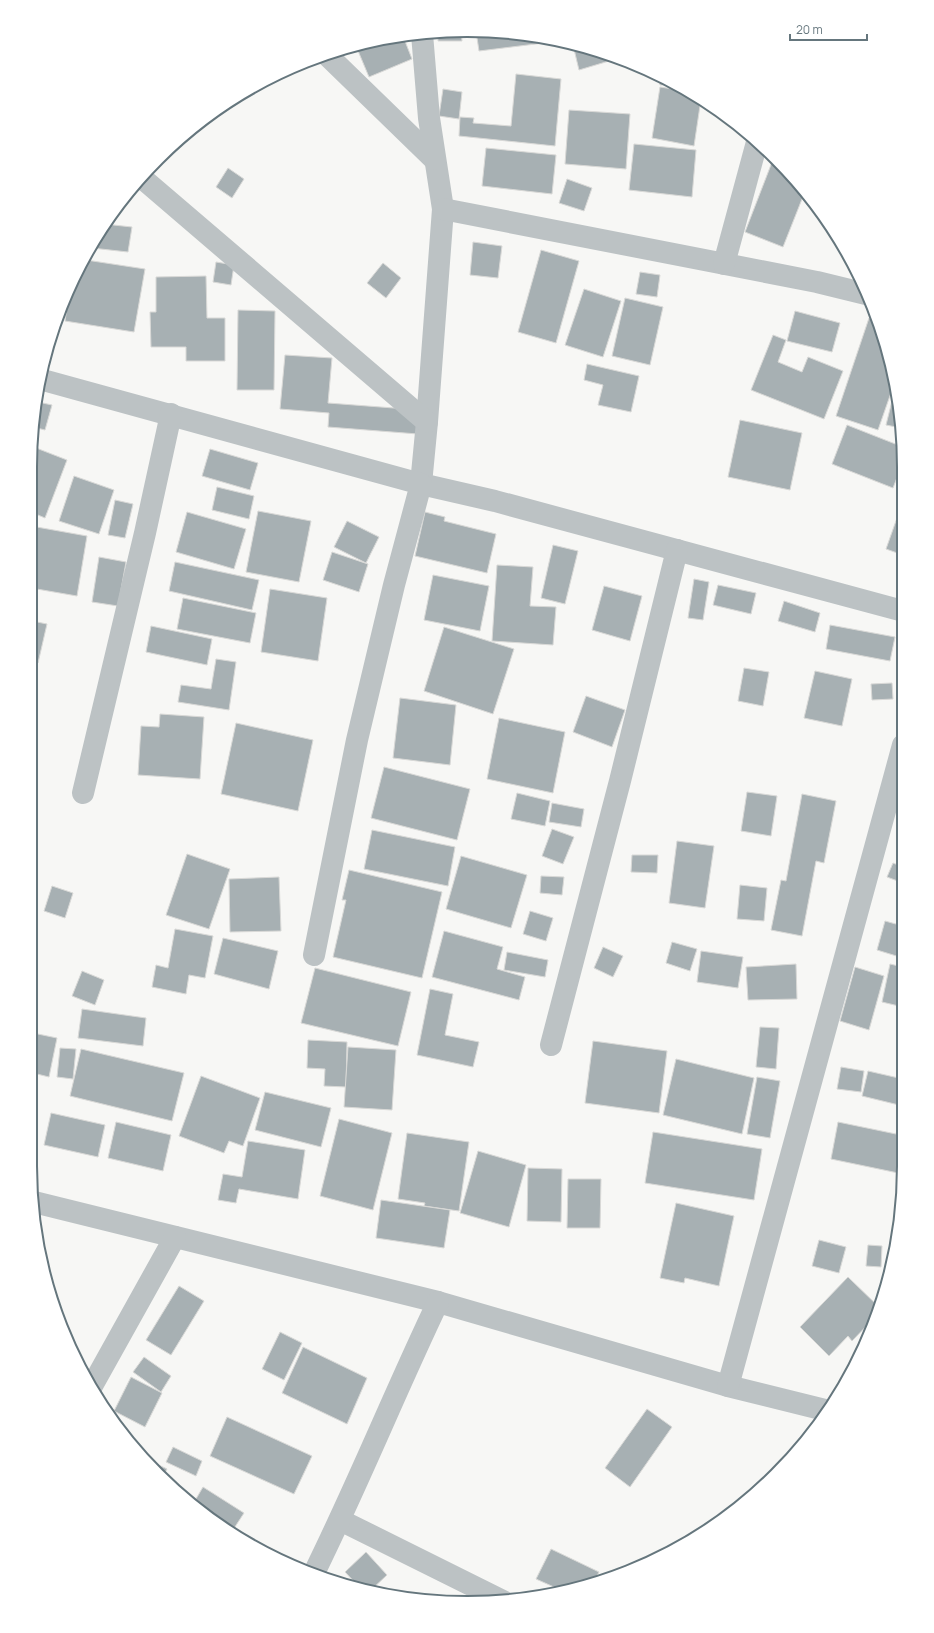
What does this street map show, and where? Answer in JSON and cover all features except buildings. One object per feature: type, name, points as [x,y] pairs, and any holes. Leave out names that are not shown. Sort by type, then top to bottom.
[{"type":"street","points":[[314,955],[357,740],[394,585],[421,484],[443,209],[434,160],[422,40]]},
{"type":"street","points":[[331,59],[434,160]]},
{"type":"street","points":[[724,264],[755,148]]},
{"type":"street","points":[[146,181],[427,422]]},
{"type":"street","points":[[443,209],[817,282],[860,292]]},
{"type":"street","points":[[46,381],[421,484],[495,501],[897,609]]},
{"type":"street","points":[[83,793],[145,533],[171,414]]},
{"type":"street","points":[[551,1045],[618,789],[677,550]]},
{"type":"street","points":[[728,1386],[897,767]]},
{"type":"street","points":[[39,1203],[438,1302],[728,1386],[822,1409]]},
{"type":"street","points":[[95,1381],[175,1238]]},
{"type":"street","points":[[316,1568],[340,1520],[384,1419],[438,1302]]},
{"type":"street","points":[[340,1520],[491,1595]]}]
